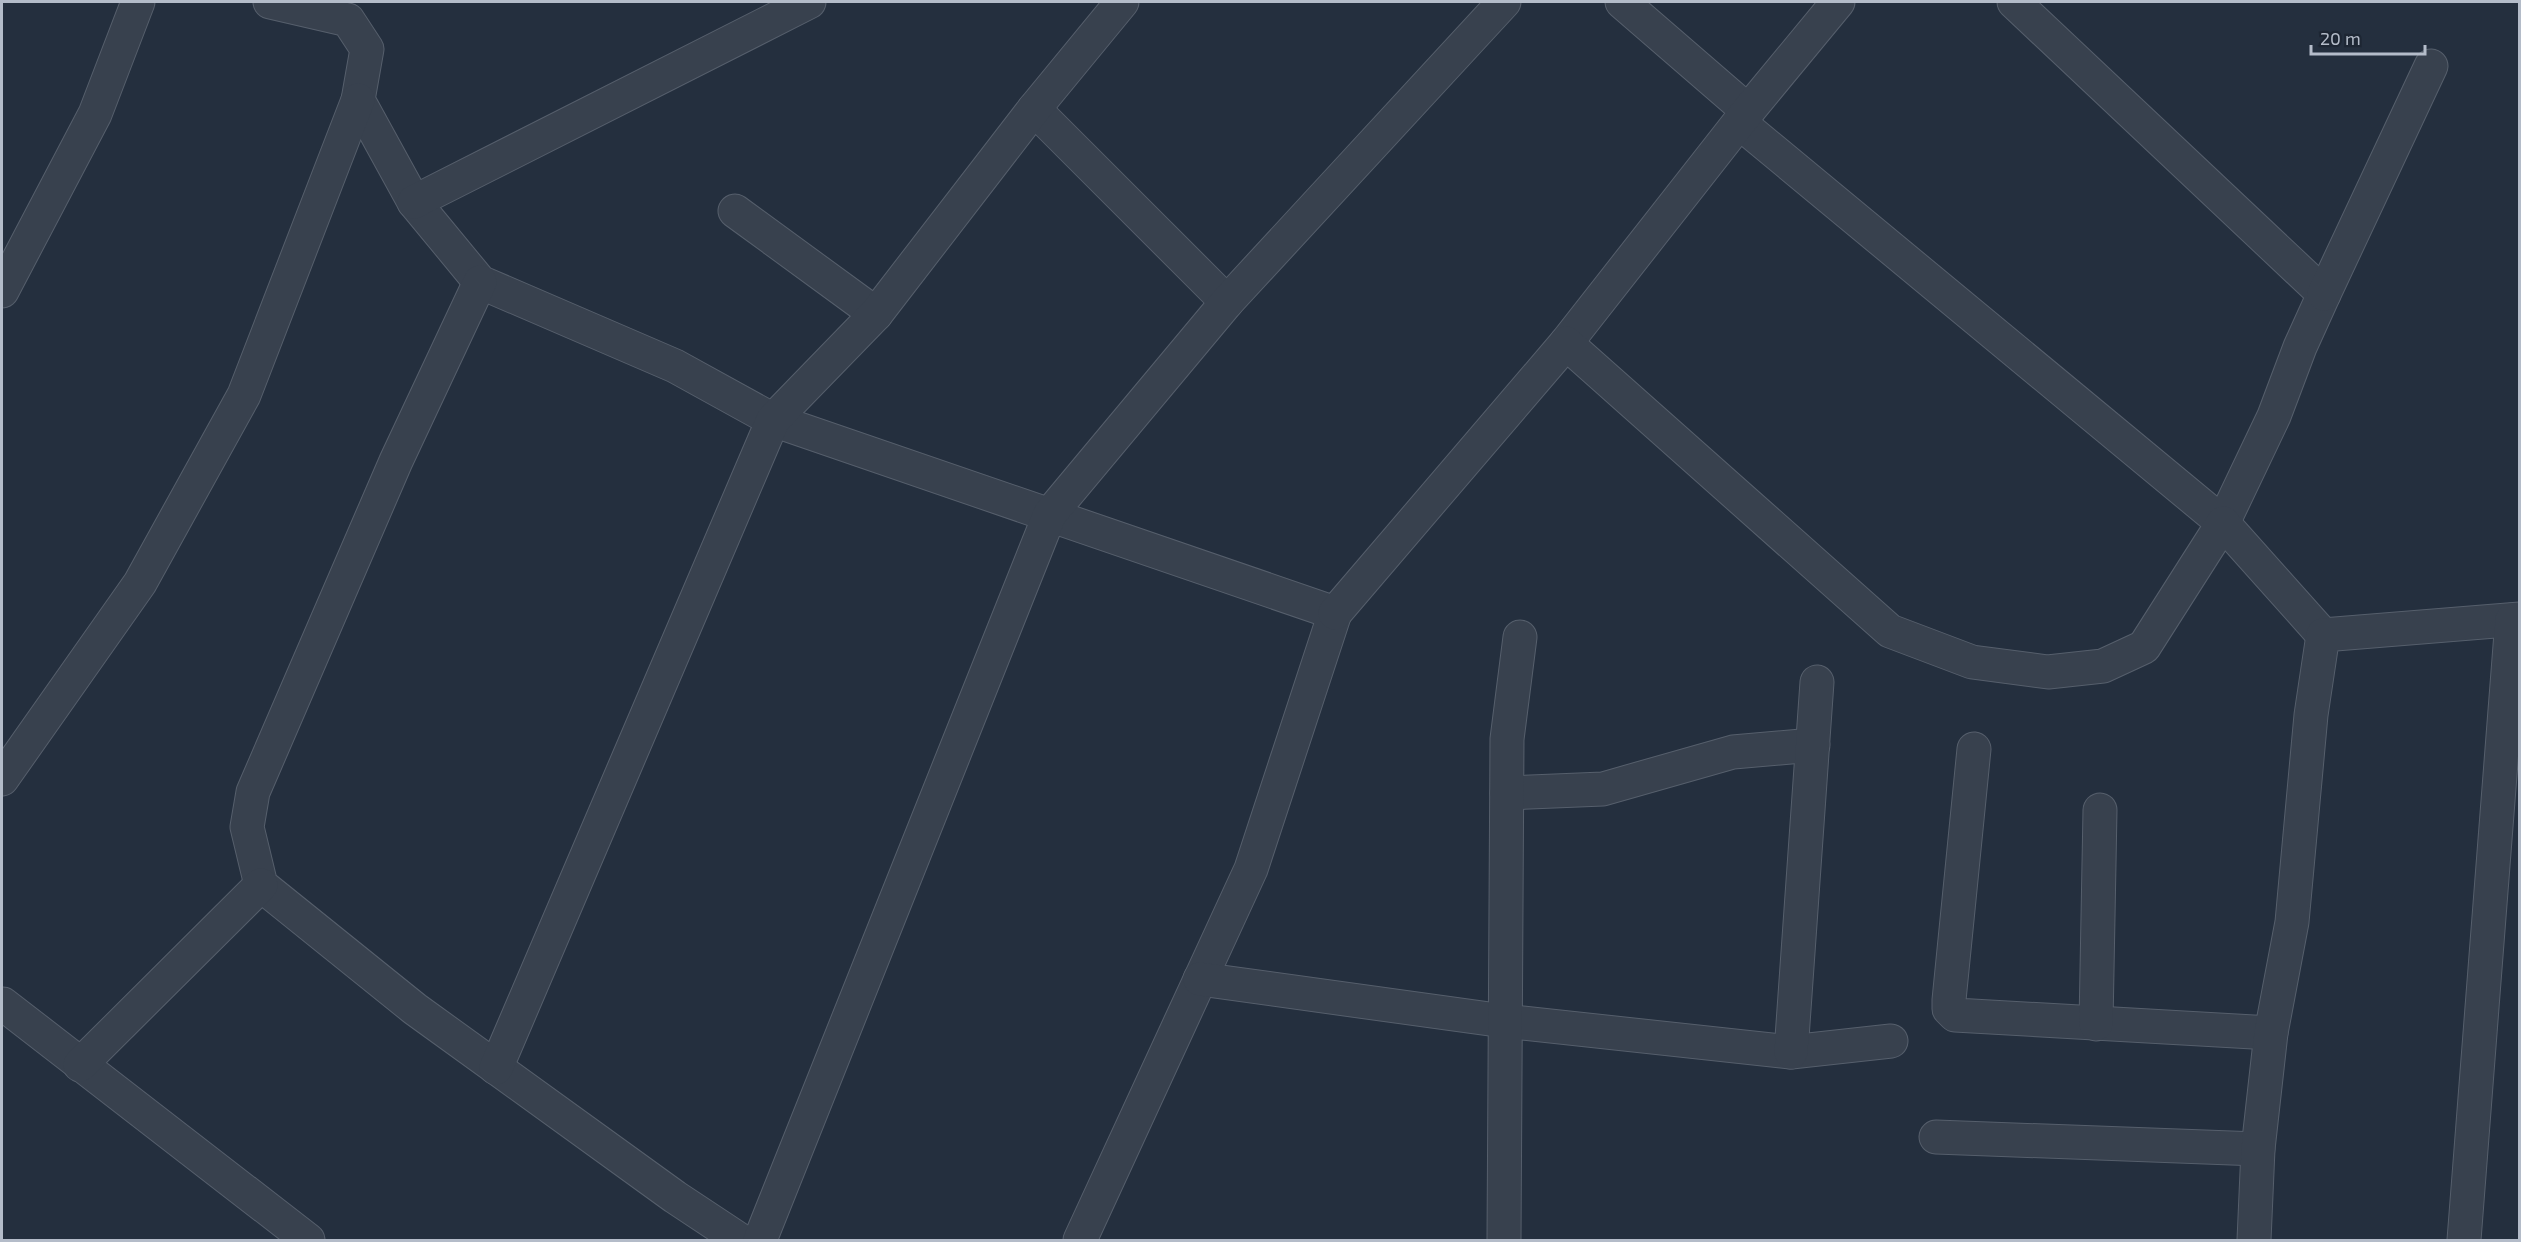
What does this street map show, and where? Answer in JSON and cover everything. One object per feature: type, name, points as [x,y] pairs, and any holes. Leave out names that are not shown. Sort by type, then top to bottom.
[{"type":"street","points":[[2,291],[95,114],[138,2]]},
{"type":"street","points":[[2,779],[140,583],[244,395],[358,100],[367,49],[348,20],[270,2]]},
{"type":"street","points":[[414,202],[809,2]]},
{"type":"street","points":[[496,1068],[773,420],[876,314],[1034,109],[1122,2]]},
{"type":"street","points":[[760,1240],[1050,514],[1227,302],[1504,2]]},
{"type":"street","points":[[1622,2],[1744,117],[2223,523],[2323,635]]},
{"type":"street","points":[[1080,1240],[1251,869],[1335,614],[1566,343],[1838,2]]},
{"type":"street","points":[[2014,2],[2324,294]]},
{"type":"street","points":[[1566,343],[1890,631],[1972,662],[2048,672],[2103,666],[2144,647],[2223,523],[2274,416],[2300,346],[2432,66]]},
{"type":"street","points":[[358,100],[414,202],[480,282],[675,366],[773,420],[1335,614]]},
{"type":"street","points":[[1034,109],[1227,302]]},
{"type":"street","points":[[735,211],[876,314]]},
{"type":"street","points":[[480,282],[396,461],[253,792],[247,827],[261,885],[415,1009],[675,1197],[740,1240]]},
{"type":"street","points":[[2323,635],[2516,619],[2464,1240]]},
{"type":"street","points":[[2254,1240],[2258,1149],[2271,1033],[2292,922],[2311,715],[2323,635]]},
{"type":"street","points":[[1504,1240],[1507,739],[1520,637]]},
{"type":"street","points":[[1791,1052],[1817,682]]},
{"type":"street","points":[[1507,793],[1603,789],[1733,752],[1813,745]]},
{"type":"street","points":[[1974,749],[1949,1009],[1955,1015],[1968,1018],[2271,1033]]},
{"type":"street","points":[[2096,1024],[2100,810]]},
{"type":"street","points":[[80,1065],[261,885]]},
{"type":"street","points":[[1200,979],[1504,1022],[1791,1052],[1891,1041]]},
{"type":"street","points":[[3,1004],[308,1240]]},
{"type":"street","points":[[1936,1137],[2258,1149]]}]
